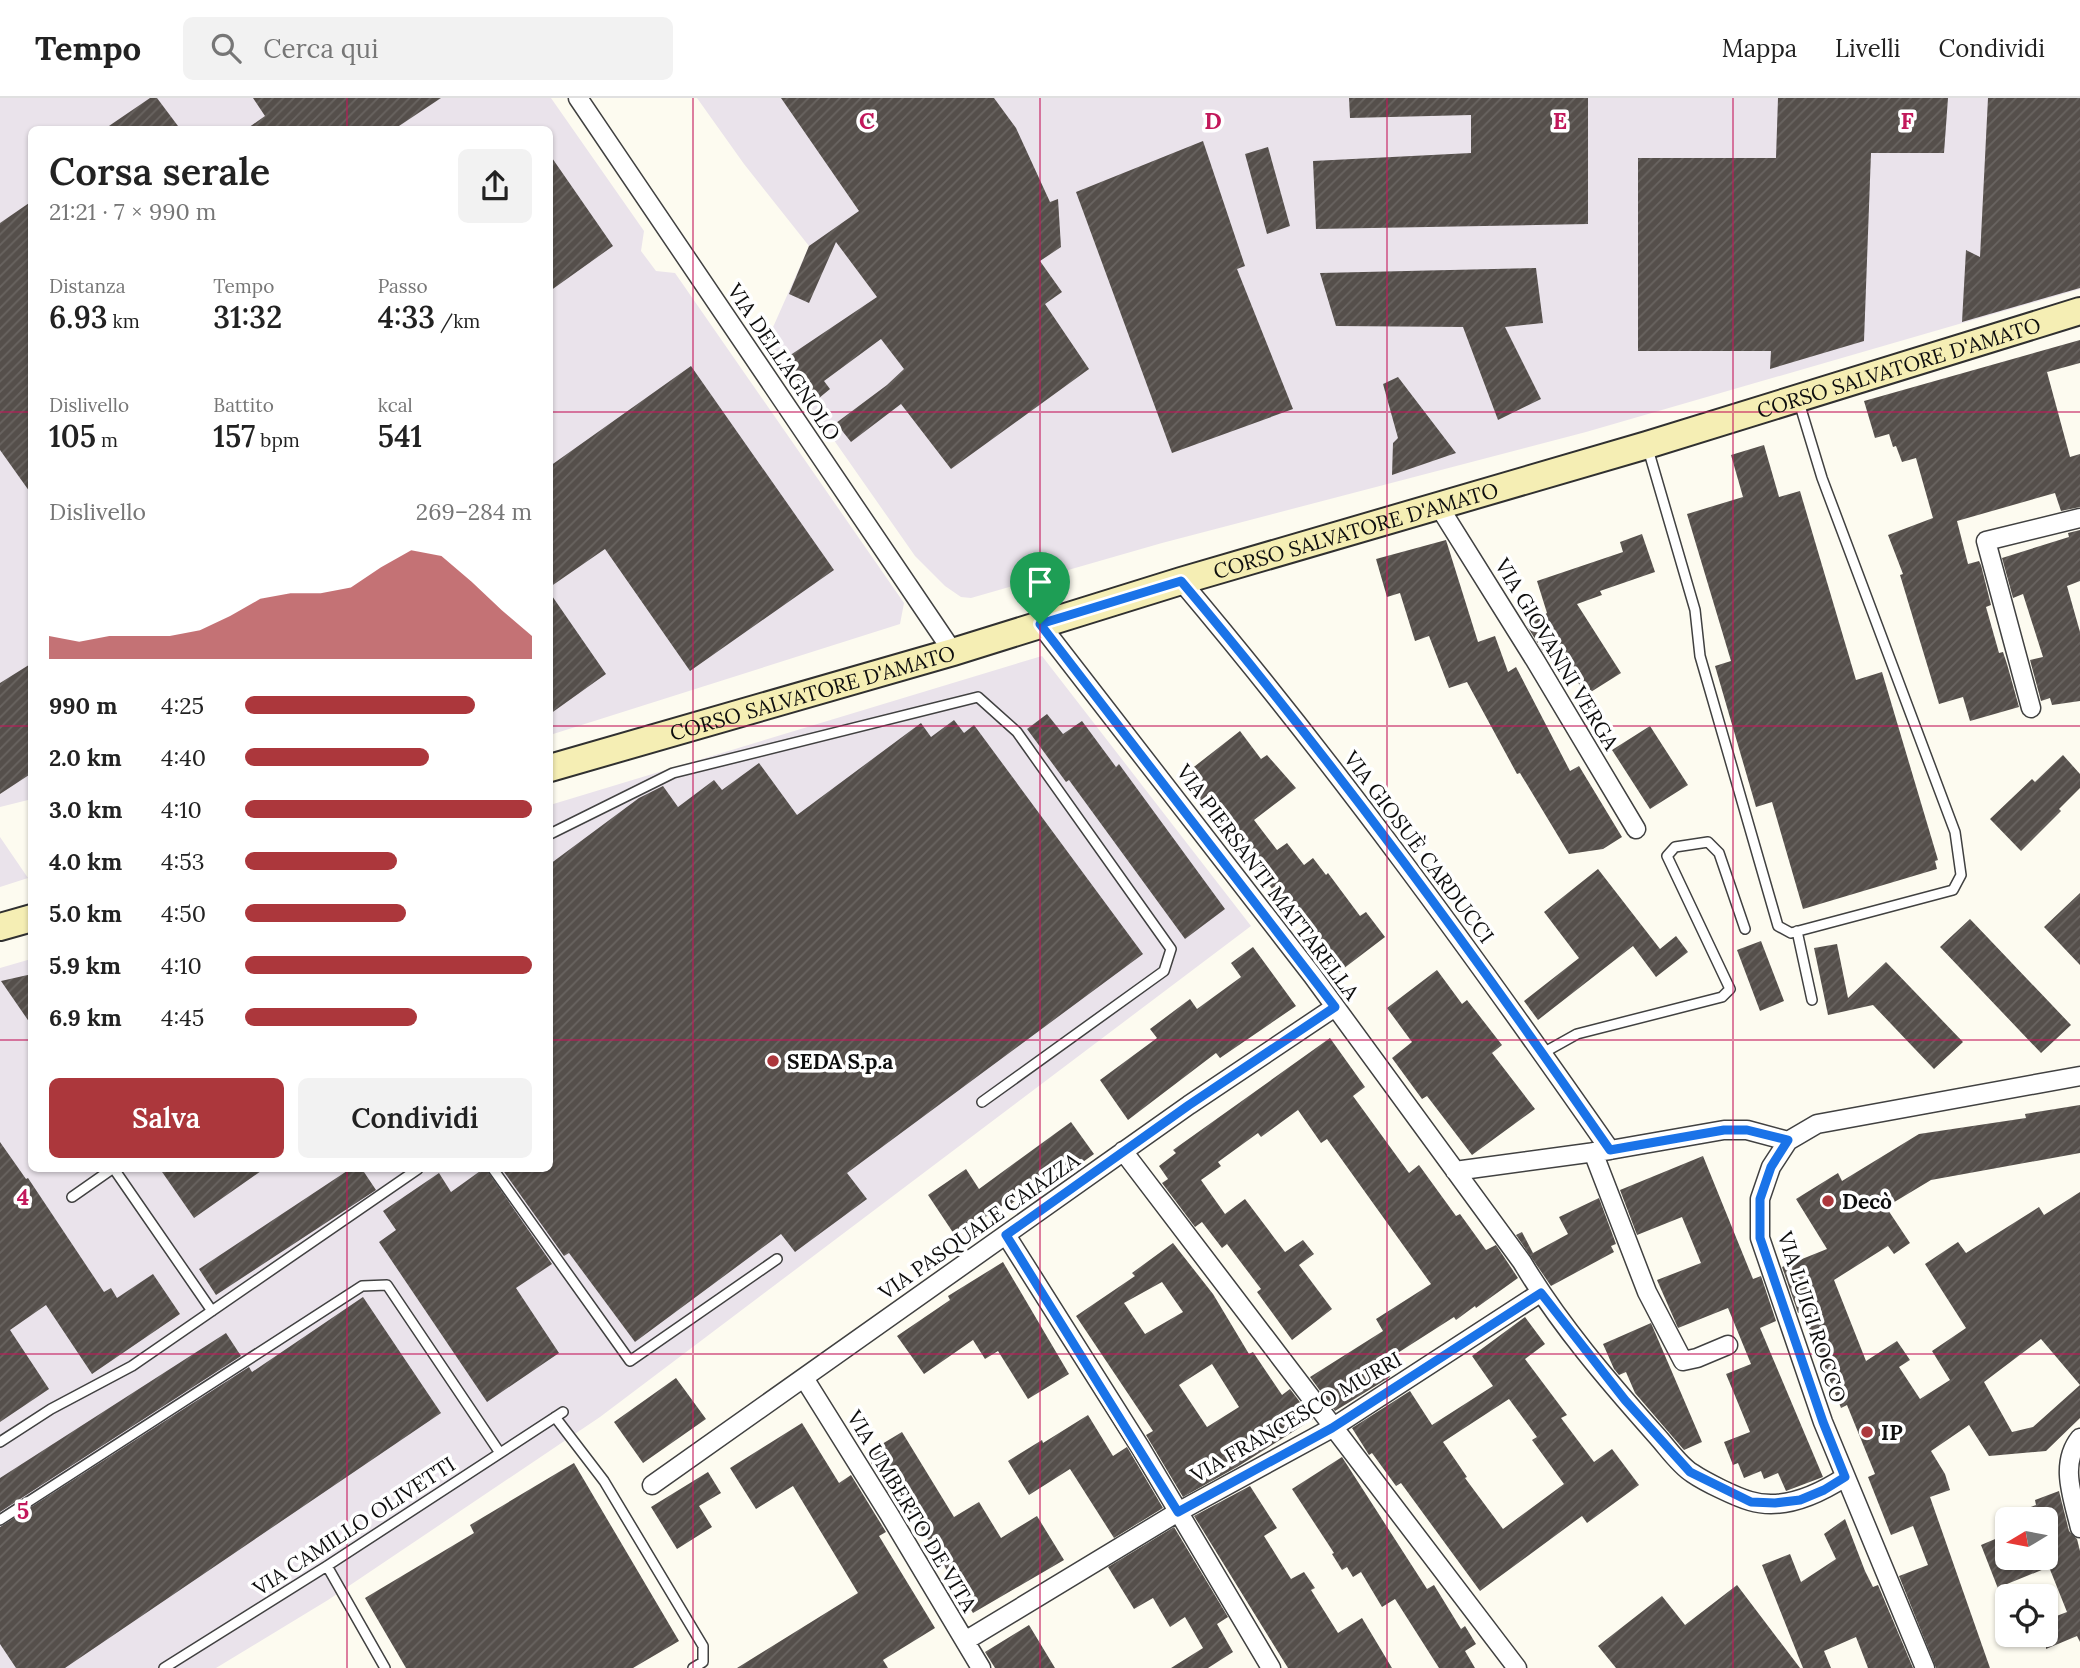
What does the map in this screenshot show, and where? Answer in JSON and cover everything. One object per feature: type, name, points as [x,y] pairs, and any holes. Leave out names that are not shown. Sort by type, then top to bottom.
[{"type":"street","name":"VIA DELL'AGNOLO","points":[[578,98],[953,652]]},
{"type":"street","name":"CORSO SALVATORE D'AMATO","points":[[553,767],[953,652],[2080,311]]},
{"type":"street","name":"VIA GIOVANNI VERGA","points":[[1438,505],[1636,829]]},
{"type":"street","points":[[2031,708],[1986,541],[2080,518]]},
{"type":"street","name":"VIA GIOSUÈ CARDUCCI","points":[[1181,581],[1381,832],[1543,1054],[1602,1151],[1647,1292],[1683,1361],[1728,1345]]},
{"type":"street","name":"VIA PIERSANTI MATTARELLA","points":[[1040,624],[1335,1007],[1522,1262],[1541,1293],[1625,1400],[1690,1472],[1751,1502],[1775,1503],[1800,1500],[1845,1477]]},
{"type":"street","points":[[0,927],[28,919]]},
{"type":"street","name":"VIA PASQUALE CAIAZZA","points":[[652,1485],[1123,1151],[1335,1007]]},
{"type":"street","points":[[1455,1171],[1602,1151],[1724,1130],[1747,1130],[1788,1140],[1817,1124],[2080,1076]]},
{"type":"street","name":"VIA LUIGI ROCCO","points":[[1788,1140],[1771,1167],[1760,1199],[1760,1238],[1823,1422],[1925,1668]]},
{"type":"street","points":[[1123,1151],[1517,1668]]},
{"type":"street","points":[[1006,1235],[1178,1512],[1271,1668]]},
{"type":"street","name":"VIA FRANCESCO MURRI","points":[[965,1640],[1178,1512],[1332,1428],[1541,1293]]},
{"type":"street","name":"VIA UMBERTO DE VITA","points":[[804,1378],[981,1668]]},
{"type":"street","points":[[2080,1438],[2071,1448],[2068,1466],[2080,1528]]},
{"type":"lane","points":[[1647,444],[1695,610],[1699,656],[1778,926],[1791,933],[1952,890],[1961,874],[1955,832],[1822,478],[1798,398]]},
{"type":"lane","points":[[553,833],[673,773],[978,697],[1017,732],[1171,949],[1164,971],[982,1102]]},
{"type":"lane","points":[[1543,1054],[1577,1034],[1723,997],[1730,989],[1667,856],[1675,847],[1708,842],[1719,853],[1745,929]]},
{"type":"lane","points":[[1797,931],[1812,999]]},
{"type":"lane","points":[[72,1197],[109,1172]]},
{"type":"lane","points":[[115,1172],[212,1311]]},
{"type":"lane","points":[[0,1442],[51,1409],[132,1366],[414,1172]]},
{"type":"lane","points":[[495,1172],[630,1361],[777,1259]]},
{"type":"lane","points":[[0,1520],[362,1286],[387,1285],[500,1453]]},
{"type":"lane","name":"VIA CAMILLO OLIVETTI","points":[[164,1668],[559,1415],[604,1481],[703,1646],[703,1662],[693,1668]]},
{"type":"lane","points":[[327,1566],[385,1668]]},
{"type":"shaded area","points":[[0,98],[551,98],[644,231],[641,251],[656,271],[675,273],[904,603],[900,624],[553,734],[553,126],[28,126],[28,800],[0,807]]},
{"type":"shaded area","points":[[697,98],[2080,98],[2080,289],[1586,432],[1162,543],[971,598],[961,597],[945,586],[915,556],[766,343],[809,246],[744,164]]},
{"type":"shaded area","points":[[1042,656],[1251,926],[600,1417],[328,1600],[216,1668],[0,1668],[0,968],[28,960],[28,1172],[553,1172],[553,804]]},
{"type":"shaded area","points":[[0,837],[28,878],[0,887]]},
{"type":"building","points":[[150,98],[157,98],[178,126],[109,126]]},
{"type":"building","points":[[253,98],[441,98],[399,126],[251,126],[265,116]]},
{"type":"building","points":[[781,98],[994,98],[1016,128],[1050,202],[1058,199],[1061,247],[1040,261],[1062,292],[1045,304],[1089,369],[951,469],[901,404],[851,442],[836,423],[904,369],[881,339],[824,381],[830,389],[813,403],[783,360],[877,297],[836,242],[809,303],[789,294],[809,246],[859,211]]},
{"type":"building","points":[[1349,98],[1588,98],[1588,224],[1316,229],[1313,161],[1471,153],[1471,115],[1350,118]]},
{"type":"building","points":[[1778,98],[1948,98],[1944,153],[1871,153],[1864,341],[1770,369],[1771,351],[1638,351],[1638,158],[1776,158]]},
{"type":"building","points":[[1988,98],[2080,98],[2080,288],[1962,322],[1966,250],[1980,257]]},
{"type":"building","points":[[1203,141],[1245,266],[1237,269],[1293,409],[1172,453],[1076,192]]},
{"type":"building","points":[[1268,147],[1290,226],[1267,234],[1245,154]]},
{"type":"building","points":[[553,159],[613,246],[553,289]]},
{"type":"building","points":[[28,204],[28,489],[0,450],[0,223]]},
{"type":"building","points":[[1536,268],[1543,323],[1505,327],[1541,399],[1498,420],[1463,327],[1336,326],[1320,273]]},
{"type":"building","points":[[2080,340],[2080,363],[2047,372],[2070,457],[2080,454],[2080,507],[2061,511],[2055,493],[1957,521],[1968,564],[1979,561],[1981,565],[1991,605],[1986,607],[2019,707],[1970,721],[1963,697],[1939,704],[1900,575],[1903,574],[1888,535],[1933,518],[1916,458],[1902,462],[1889,434],[1875,438],[1864,401]]},
{"type":"building","points":[[691,366],[834,570],[690,671],[605,549],[553,585],[553,464]]},
{"type":"building","points":[[1398,377],[1456,453],[1392,475],[1393,443],[1398,438],[1383,384]]},
{"type":"building","points":[[1764,445],[1779,497],[1800,491],[1856,680],[1882,672],[1938,860],[1935,861],[1937,869],[1803,909],[1772,802],[1756,807],[1715,666],[1731,661],[1687,514],[1743,497],[1731,455]]},
{"type":"building","points":[[2080,530],[2080,581],[2067,586],[2080,632],[2080,701],[2052,705],[2050,698],[2041,701],[2030,660],[2043,657],[2023,594],[2013,598],[2002,558],[2069,537],[2068,533]]},
{"type":"building","points":[[1642,534],[1655,572],[1600,591],[1602,595],[1577,604],[1621,673],[1586,695],[1558,651],[1547,658],[1527,626],[1547,613],[1537,581],[1623,552],[1620,542]]},
{"type":"building","points":[[1446,540],[1478,642],[1495,636],[1508,672],[1516,667],[1570,771],[1579,766],[1622,837],[1603,849],[1569,854],[1520,773],[1517,774],[1467,682],[1449,688],[1429,636],[1415,641],[1400,593],[1387,597],[1376,559]]},
{"type":"building","points":[[553,597],[606,674],[553,712]]},
{"type":"building","points":[[28,666],[28,776],[0,794],[0,683]]},
{"type":"building","points":[[1047,714],[1063,734],[1082,721],[1116,767],[1119,764],[1225,909],[1185,939],[1069,780],[1066,782],[1027,729]]},
{"type":"building","name":"SEDA S.p.a","points":[[954,720],[964,733],[974,725],[1143,954],[847,1173],[867,1199],[795,1252],[781,1234],[635,1342],[569,1253],[564,1256],[504,1172],[553,1172],[553,862],[639,798],[663,786],[678,807],[714,780],[722,790],[759,763],[797,815],[921,723],[931,737]]},
{"type":"building","points":[[1650,726],[1688,785],[1650,809],[1612,750]]},
{"type":"building","points":[[1240,731],[1261,759],[1267,755],[1296,788],[1254,820],[1277,850],[1287,843],[1304,865],[1313,858],[1326,875],[1328,873],[1360,916],[1366,912],[1385,937],[1339,972],[1285,899],[1282,902],[1204,801],[1201,803],[1181,777]]},
{"type":"building","points":[[2063,755],[2080,774],[2080,788],[2021,851],[1990,819],[2032,779],[2035,782]]},
{"type":"building","points":[[1598,869],[1660,949],[1676,936],[1688,952],[1656,977],[1633,946],[1538,1020],[1524,1001],[1579,958],[1544,912]]},
{"type":"building","points":[[2080,893],[2080,965],[2044,927]]},
{"type":"building","points":[[1970,919],[2071,1025],[2041,1053],[1940,947]]},
{"type":"building","points":[[1761,941],[1784,1001],[1760,1011],[1737,950]]},
{"type":"building","points":[[1837,944],[1848,998],[1886,962],[1963,1042],[1934,1069],[1873,1005],[1828,1015],[1814,948]]},
{"type":"building","points":[[1253,947],[1296,1006],[1220,1058],[1216,1053],[1128,1120],[1100,1080],[1157,1038],[1150,1029],[1190,999],[1197,1009],[1241,977],[1231,963]]},
{"type":"building","points":[[1437,970],[1462,1004],[1467,1000],[1502,1045],[1492,1053],[1535,1109],[1472,1155],[1427,1096],[1422,1099],[1392,1058],[1412,1042],[1387,1008]]},
{"type":"building","points":[[28,975],[28,1020],[1,981]]},
{"type":"building","points":[[1330,1038],[1365,1087],[1353,1096],[1409,1173],[1419,1165],[1456,1216],[1460,1214],[1486,1250],[1496,1245],[1518,1278],[1476,1308],[1475,1306],[1456,1320],[1454,1317],[1382,1363],[1390,1377],[1335,1411],[1310,1377],[1383,1331],[1376,1319],[1431,1284],[1327,1139],[1321,1143],[1298,1110],[1261,1137],[1258,1133],[1218,1162],[1221,1166],[1201,1180],[1225,1214],[1245,1199],[1285,1252],[1303,1240],[1314,1254],[1299,1265],[1332,1309],[1292,1340],[1257,1292],[1261,1289],[1227,1244],[1222,1248],[1202,1222],[1195,1227],[1162,1183],[1168,1179],[1159,1166],[1176,1153],[1173,1150]]},
{"type":"building","points":[[2080,1105],[2080,1153],[1931,1180],[1886,1207],[1910,1243],[1894,1254],[1888,1246],[1834,1280],[1866,1361],[1897,1341],[1910,1360],[1899,1367],[1920,1399],[1950,1380],[1932,1351],[1966,1328],[1925,1264],[1958,1242],[1966,1253],[2039,1207],[2044,1215],[2080,1192],[2080,1385],[2080,1418],[2046,1451],[1989,1456],[1969,1425],[1931,1451],[1945,1474],[1950,1490],[1930,1497],[1990,1668],[1936,1668],[1899,1576],[1928,1565],[1913,1526],[1891,1535],[1868,1477],[1875,1474],[1847,1405],[1841,1408],[1802,1311],[1798,1313],[1782,1267],[1827,1249],[1796,1199],[1838,1173],[1842,1181],[1919,1134],[2026,1118],[2025,1114]],"holes":[[[2041,1339],[2080,1385],[2033,1427],[2012,1432],[1984,1382]]]},
{"type":"building","points":[[1071,1122],[1094,1154],[1037,1195],[1032,1188],[956,1237],[928,1195],[966,1169],[979,1189]]},
{"type":"building","points":[[0,1142],[26,1179],[28,1178],[104,1292],[111,1288],[117,1298],[153,1274],[180,1314],[92,1374],[46,1305],[10,1330],[49,1389],[0,1422]]},
{"type":"building","points":[[1703,1156],[1753,1279],[1761,1276],[1776,1321],[1760,1328],[1823,1477],[1786,1491],[1778,1473],[1764,1479],[1761,1471],[1744,1478],[1738,1463],[1733,1465],[1724,1442],[1750,1432],[1726,1374],[1751,1364],[1728,1308],[1678,1328],[1657,1280],[1701,1263],[1682,1217],[1637,1235],[1620,1190]]},
{"type":"building","points":[[162,1172],[260,1172],[194,1218]]},
{"type":"building","points":[[345,1172],[364,1172],[376,1190],[216,1295],[199,1269]]},
{"type":"building","points":[[479,1172],[488,1172],[552,1264],[516,1288],[559,1353],[487,1402],[379,1242],[396,1230],[383,1211],[439,1173],[451,1192]]},
{"type":"building","points":[[1599,1198],[1616,1244],[1611,1246],[1614,1252],[1551,1286],[1516,1235],[1522,1232],[1533,1253],[1568,1234],[1559,1217]]},
{"type":"building","points":[[1173,1243],[1213,1294],[1249,1354],[1253,1352],[1282,1395],[1290,1389],[1313,1419],[1183,1497],[1146,1435],[1153,1431],[1076,1316],[1135,1276],[1132,1273]],"holes":[[[1162,1282],[1183,1312],[1145,1334],[1124,1303]],[[1212,1364],[1239,1407],[1207,1427],[1179,1385]]]},
{"type":"building","points":[[1003,1262],[1069,1374],[1028,1399],[998,1351],[985,1359],[973,1340],[924,1374],[897,1336],[950,1300],[948,1296]]},
{"type":"building","points":[[363,1297],[441,1413],[65,1668],[16,1668],[0,1644],[0,1527],[249,1367],[252,1372]]},
{"type":"building","points":[[1525,1317],[1545,1344],[1525,1359],[1567,1415],[1561,1418],[1594,1462],[1612,1449],[1639,1485],[1587,1523],[1582,1516],[1480,1591],[1401,1483],[1396,1486],[1372,1453],[1369,1455],[1352,1428],[1410,1391],[1432,1425],[1493,1386],[1472,1356]],"holes":[[[1509,1399],[1537,1437],[1532,1440],[1564,1484],[1503,1529],[1465,1478],[1467,1477],[1443,1442]]]},
{"type":"building","points":[[1651,1323],[1702,1442],[1684,1450],[1635,1393],[1626,1372],[1619,1375],[1614,1369],[1603,1344]]},
{"type":"building","points":[[226,1333],[241,1356],[0,1512],[0,1478]]},
{"type":"building","points":[[676,1378],[706,1419],[643,1463],[614,1422]]},
{"type":"building","points":[[1088,1415],[1113,1456],[1127,1447],[1163,1508],[1114,1538],[1070,1469],[1029,1495],[1008,1461]]},
{"type":"building","points":[[802,1423],[839,1483],[851,1475],[886,1532],[879,1536],[935,1628],[883,1660],[888,1668],[737,1668],[858,1593],[793,1486],[756,1509],[730,1468]]},
{"type":"building","points":[[902,1432],[954,1517],[979,1502],[1001,1538],[1037,1516],[1064,1560],[973,1613],[913,1515],[906,1520],[867,1453]]},
{"type":"building","points":[[1342,1457],[1427,1589],[1434,1585],[1461,1629],[1465,1626],[1476,1644],[1465,1651],[1475,1668],[1439,1668],[1395,1599],[1382,1607],[1361,1572],[1353,1577],[1347,1567],[1342,1570],[1332,1554],[1334,1553],[1292,1489]]},
{"type":"building","points":[[574,1463],[679,1641],[633,1668],[406,1668],[365,1598],[474,1533],[470,1525]]},
{"type":"building","points":[[708,1472],[721,1493],[699,1506],[712,1527],[677,1549],[651,1507]]},
{"type":"building","points":[[1250,1486],[1277,1528],[1264,1536],[1291,1579],[1304,1572],[1315,1588],[1311,1590],[1338,1633],[1362,1618],[1392,1668],[1288,1668],[1194,1516]]},
{"type":"building","points":[[2059,1491],[2069,1531],[2077,1539],[2080,1551],[2080,1642],[2077,1636],[2058,1644],[2058,1615],[2067,1612],[2050,1570],[2058,1570],[2058,1507],[2031,1507],[2036,1505],[2035,1500]]},
{"type":"building","points":[[1845,1519],[1865,1571],[1873,1587],[1878,1585],[1913,1668],[1868,1668],[1856,1637],[1824,1651],[1831,1668],[1803,1668],[1762,1565],[1790,1554],[1801,1582],[1836,1559],[1824,1534]]},
{"type":"building","points":[[1174,1527],[1228,1617],[1217,1624],[1233,1652],[1208,1668],[1171,1668],[1203,1648],[1185,1617],[1170,1627],[1153,1598],[1134,1609],[1108,1567]]},
{"type":"building","points":[[1995,1539],[1995,1570],[2042,1570],[2007,1584],[1996,1584],[1981,1545]]},
{"type":"building","points":[[1737,1585],[1800,1668],[1616,1668],[1598,1646],[1662,1596],[1685,1625]]},
{"type":"building","points":[[1029,1625],[1055,1668],[995,1668],[985,1652]]},
{"type":"place","name":"SEDA S.p.a","points":[[773,1061]]},
{"type":"place","name":"Decò","points":[[1828,1201]]},
{"type":"place","name":"IP","points":[[1867,1432]]},
{"type":"route","points":[[1181,581],[1381,832],[1514,1012],[1610,1150],[1724,1130],[1747,1130],[1788,1140],[1771,1167],[1760,1199],[1760,1238],[1823,1422],[1845,1477],[1800,1500],[1775,1503],[1751,1502],[1690,1472],[1625,1400],[1541,1293],[1332,1428],[1178,1512],[1006,1235],[1189,1105],[1335,1007],[1040,624],[1181,581]]}]
